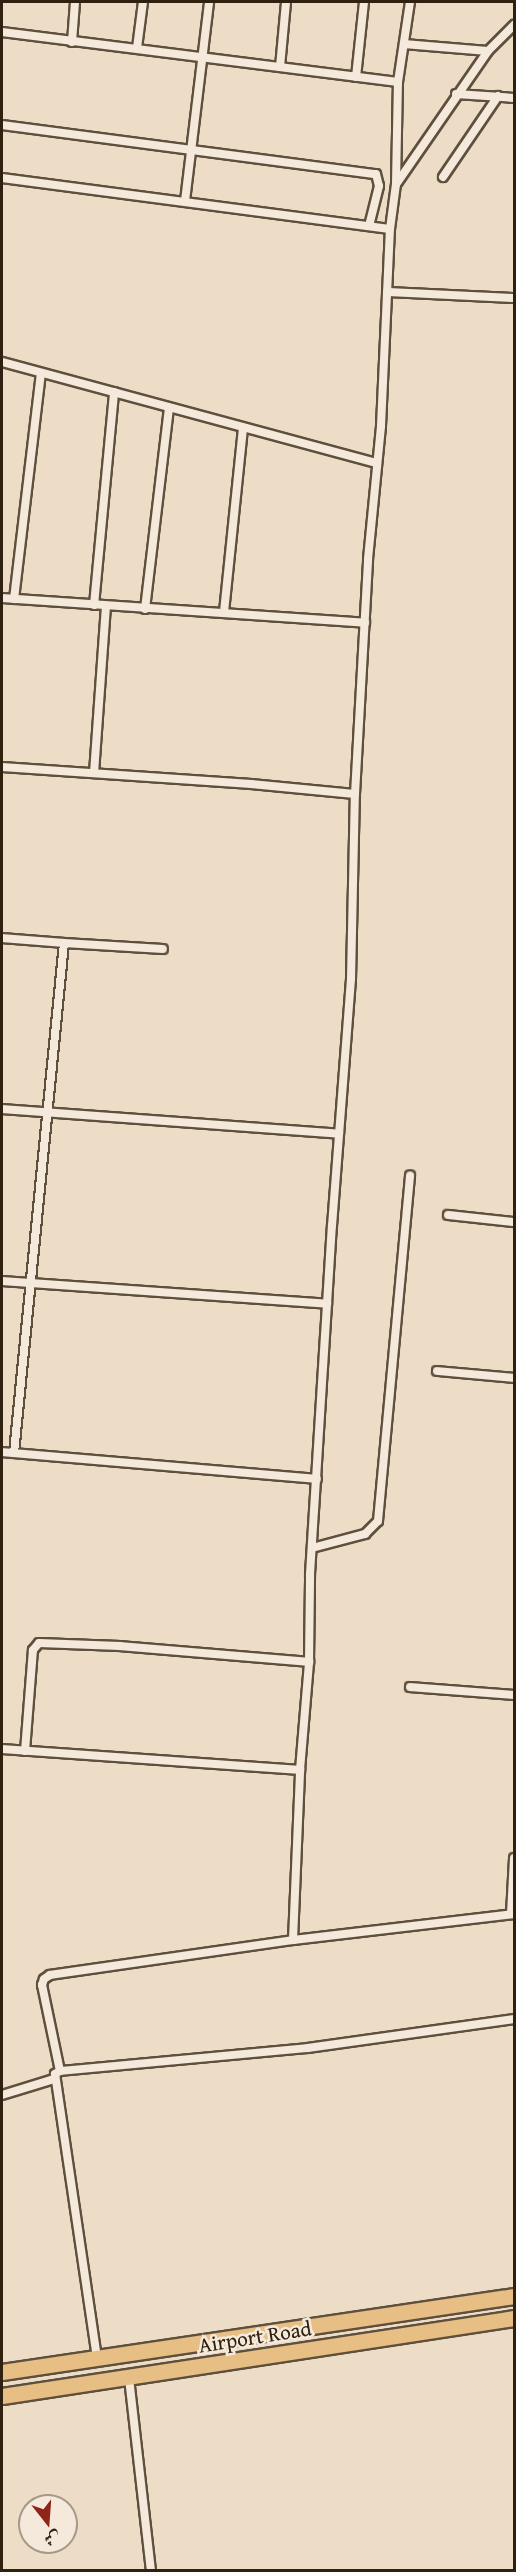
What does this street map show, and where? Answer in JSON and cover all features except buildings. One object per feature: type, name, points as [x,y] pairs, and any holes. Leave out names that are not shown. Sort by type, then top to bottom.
[{"type":"highway","name":"Airport Road","points":[[2,2372],[514,2296]]},
{"type":"highway","name":"Airport Road","points":[[2,2396],[514,2318]]},
{"type":"street","points":[[72,42],[75,2]]},
{"type":"street","points":[[137,48],[143,2]]},
{"type":"street","points":[[185,201],[209,2]]},
{"type":"street","points":[[280,67],[286,2]]},
{"type":"street","points":[[356,77],[364,2]]},
{"type":"street","points":[[292,1940],[300,1770],[309,1662],[316,1479],[351,979],[355,794],[364,623],[382,404],[390,228],[396,183],[398,82],[411,2]]},
{"type":"street","points":[[396,183],[488,51],[514,25]]},
{"type":"street","points":[[2,32],[398,82]]},
{"type":"street","points":[[404,44],[488,51]]},
{"type":"street","points":[[456,94],[514,98]]},
{"type":"street","points":[[443,177],[498,96]]},
{"type":"street","points":[[2,125],[376,174],[380,186],[369,226]]},
{"type":"street","points":[[2,178],[390,228]]},
{"type":"street","points":[[387,292],[514,298]]},
{"type":"street","points":[[2,362],[243,429],[376,463]]},
{"type":"street","points":[[14,599],[41,374]]},
{"type":"street","points":[[94,605],[114,392]]},
{"type":"street","points":[[145,609],[170,407]]},
{"type":"street","points":[[224,612],[243,429]]},
{"type":"street","points":[[2,598],[364,623]]},
{"type":"street","points":[[94,773],[106,606]]},
{"type":"street","points":[[2,767],[355,794]]},
{"type":"street","points":[[2,939],[163,949]]},
{"type":"street","points":[[14,1453],[64,943]]},
{"type":"street","points":[[2,1109],[339,1134]]},
{"type":"street","points":[[312,1548],[365,1534],[373,1530],[378,1521],[411,1175]]},
{"type":"street","points":[[448,1215],[514,1222]]},
{"type":"street","points":[[2,1281],[327,1304]]},
{"type":"street","points":[[437,1371],[514,1378]]},
{"type":"street","points":[[2,1452],[316,1479]]},
{"type":"street","points":[[25,1751],[33,1650],[39,1643],[120,1646],[309,1662]]},
{"type":"street","points":[[410,1687],[514,1695]]},
{"type":"street","points":[[2,1749],[300,1770]]},
{"type":"street","points":[[60,2071],[42,1985],[50,1975],[292,1940],[513,1914],[514,1858]]},
{"type":"street","points":[[2,2095],[54,2079],[60,2071],[308,2048],[514,2019]]},
{"type":"street","points":[[54,2079],[97,2358]]},
{"type":"street","points":[[129,2378],[151,2571]]}]
